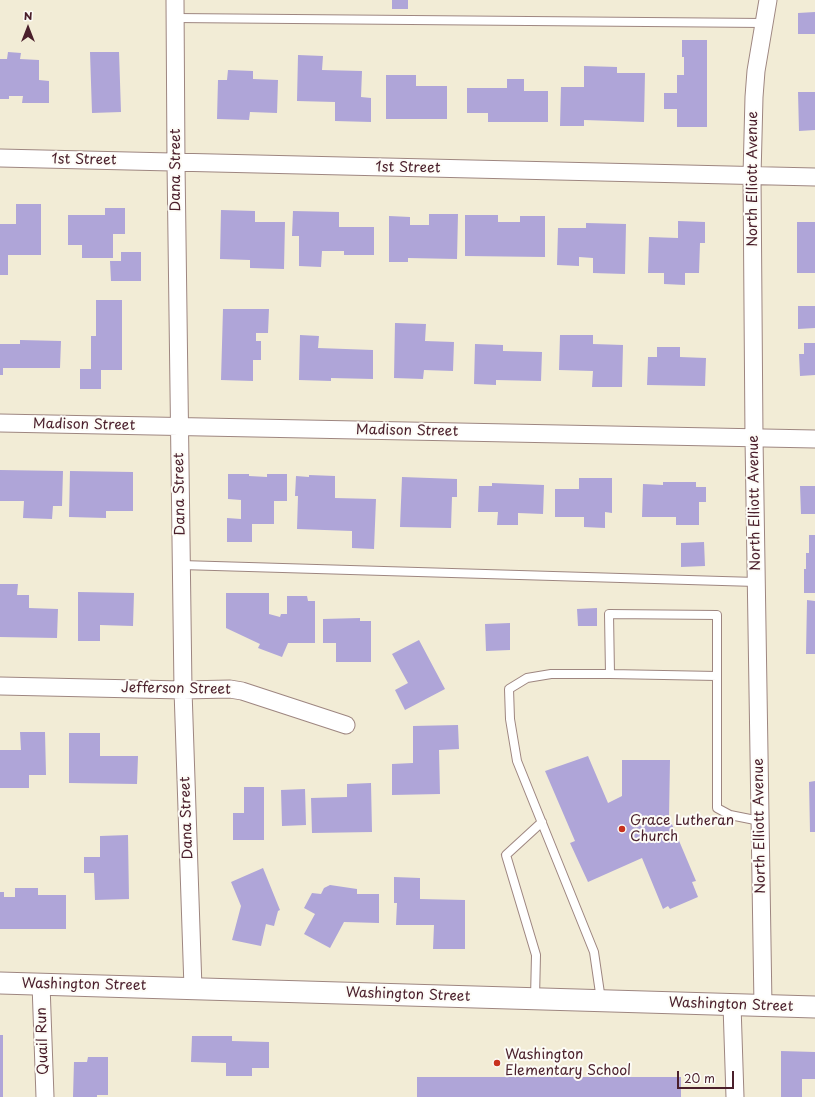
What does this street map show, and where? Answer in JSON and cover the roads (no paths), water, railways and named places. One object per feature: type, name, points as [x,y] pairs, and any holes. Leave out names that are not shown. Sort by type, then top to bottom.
[{"type":"street","name":"Dana Street","points":[[175,0],[182,690],[193,988]]},
{"type":"street","name":"North Elliott Avenue","points":[[763,1006],[754,438],[752,176],[754,91],[768,0]]},
{"type":"street","name":"1st Street","points":[[0,158],[815,177]]},
{"type":"street","name":"Madison Street","points":[[0,423],[815,439]]},
{"type":"street","name":"Jefferson Street","points":[[0,686],[182,690],[230,689],[242,691],[346,725]]},
{"type":"street","name":"Washington Street","points":[[0,983],[815,1007]]},
{"type":"street","name":"Quail Run","points":[[41,984],[45,1097]]},
{"type":"street","points":[[732,1005],[735,1097]]},
{"type":"lane","points":[[175,18],[764,23]]},
{"type":"lane","points":[[181,565],[756,582]]},
{"type":"lane","points":[[610,674],[608,614],[717,615],[717,808],[730,815],[760,821]]},
{"type":"lane","points":[[602,1001],[594,952],[517,761],[510,719],[509,689],[527,678],[551,674],[717,676]]},
{"type":"lane","points":[[535,999],[536,955],[506,855],[542,822]]},
{"type":"place","name":"Grace Lutheran Church","points":[[622,829]]},
{"type":"place","name":"Washington Elementary School","points":[[497,1063]]}]
